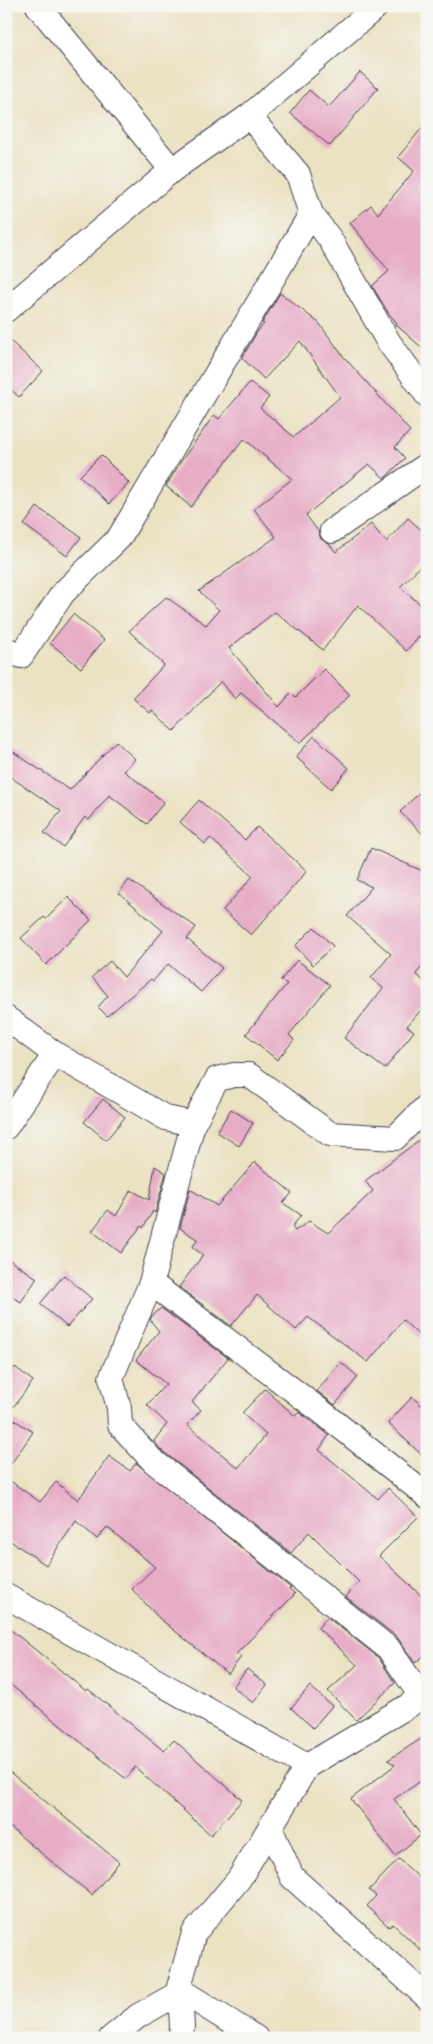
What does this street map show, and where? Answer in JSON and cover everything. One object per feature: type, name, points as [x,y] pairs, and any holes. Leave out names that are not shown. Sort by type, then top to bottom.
[{"type":"street","points":[[38,6],[172,170]]},
{"type":"street","points":[[6,310],[172,170],[249,116],[377,6]]},
{"type":"street","points":[[249,116],[298,174],[311,214],[330,239],[388,341],[427,395]]},
{"type":"street","points":[[6,649],[21,656],[63,593],[119,538],[311,214]]},
{"type":"street","points":[[332,531],[427,465]]},
{"type":"street","points":[[6,1018],[55,1054],[166,1118],[193,1124]]},
{"type":"street","points":[[6,1127],[55,1054]]},
{"type":"street","points":[[181,2038],[182,2028],[178,1992],[194,1933],[239,1879],[307,1766],[408,1706],[424,1694],[388,1648],[152,1460],[120,1425],[119,1408],[111,1378],[152,1283],[193,1124],[217,1079],[234,1075],[249,1075],[330,1134],[395,1138],[427,1106]]},
{"type":"street","points":[[152,1283],[322,1412],[427,1496]]},
{"type":"street","points":[[6,1596],[307,1766]]},
{"type":"street","points":[[270,1828],[292,1878],[427,1997]]},
{"type":"street","points":[[111,2038],[138,2016],[178,1992]]},
{"type":"street","points":[[178,1992],[256,2038]]},
{"type":"building","points":[[360,72],[378,88],[330,146],[290,113],[309,90],[329,107]]},
{"type":"building","points":[[427,122],[427,352],[395,324],[397,323],[389,314],[372,286],[389,271],[350,223],[371,205],[378,214],[414,171],[398,157]]},
{"type":"building","points":[[280,293],[319,323],[343,356],[410,431],[395,447],[405,458],[386,477],[384,478],[369,464],[306,515],[318,531],[321,539],[336,552],[371,524],[386,542],[408,518],[427,535],[427,559],[400,587],[427,610],[427,628],[406,651],[358,605],[323,650],[275,612],[229,648],[279,707],[291,693],[296,697],[324,669],[350,695],[300,743],[241,693],[235,699],[221,681],[174,731],[152,710],[150,713],[133,698],[164,665],[129,631],[166,597],[206,625],[219,610],[199,591],[276,537],[254,509],[292,479],[244,439],[191,507],[166,486],[214,415],[219,419],[250,382],[269,397],[260,408],[294,437],[340,397],[300,341],[264,379],[242,358],[257,332],[264,324],[262,323]]},
{"type":"building","points":[[6,337],[43,371],[19,397],[6,385]]},
{"type":"building","points":[[101,455],[129,483],[109,504],[80,476]]},
{"type":"building","points":[[37,507],[81,537],[67,556],[24,525]]},
{"type":"building","points":[[73,614],[104,640],[81,668],[50,643]]},
{"type":"building","points":[[314,736],[349,768],[331,789],[296,757]]},
{"type":"building","points":[[116,741],[135,759],[124,771],[164,802],[147,824],[109,795],[89,820],[85,817],[63,847],[44,833],[61,811],[6,774],[6,747],[70,790]]},
{"type":"building","points":[[427,785],[427,838],[400,812]]},
{"type":"building","points":[[199,800],[245,840],[257,827],[307,871],[251,935],[223,910],[253,876],[210,838],[205,844],[180,822]]},
{"type":"building","points":[[371,848],[427,873],[427,961],[416,974],[427,984],[427,1003],[407,1026],[414,1031],[385,1069],[344,1038],[383,988],[371,978],[391,954],[347,916],[372,887],[357,880]]},
{"type":"building","points":[[129,880],[196,927],[187,939],[222,968],[201,992],[168,964],[153,981],[151,979],[107,1016],[98,1007],[108,996],[92,977],[110,961],[124,977],[163,931],[119,893]]},
{"type":"building","points":[[68,897],[91,920],[46,965],[21,938],[44,917],[46,919]]},
{"type":"building","points":[[314,927],[333,946],[313,965],[295,946]]},
{"type":"building","points":[[297,960],[330,985],[289,1035],[294,1040],[277,1060],[246,1034],[287,984],[281,980]]},
{"type":"building","points":[[103,1099],[125,1117],[106,1140],[84,1122]]},
{"type":"building","points":[[231,1109],[253,1123],[239,1146],[217,1132]]},
{"type":"building","points":[[427,1134],[427,1343],[403,1320],[368,1362],[308,1317],[296,1330],[257,1295],[231,1326],[179,1287],[203,1255],[192,1247],[198,1240],[180,1228],[190,1189],[217,1206],[255,1162],[292,1193],[283,1203],[301,1215],[292,1227],[295,1231],[309,1221],[328,1233],[373,1191],[365,1181]]},
{"type":"building","points":[[155,1166],[166,1173],[155,1213],[153,1211],[143,1228],[141,1226],[121,1253],[92,1231],[108,1210],[116,1216],[131,1190],[149,1200]]},
{"type":"building","points":[[6,1258],[37,1278],[21,1302],[6,1293]]},
{"type":"building","points":[[64,1275],[92,1299],[67,1327],[40,1304]]},
{"type":"building","points":[[161,1308],[228,1358],[192,1402],[201,1410],[187,1425],[238,1468],[266,1435],[242,1413],[265,1389],[295,1416],[299,1412],[329,1435],[319,1450],[378,1499],[388,1488],[418,1517],[379,1556],[427,1601],[427,1653],[415,1663],[397,1637],[346,1597],[359,1582],[309,1532],[291,1553],[161,1450],[154,1441],[167,1424],[147,1405],[166,1384],[136,1360],[159,1331],[150,1320]]},
{"type":"building","points":[[341,1362],[358,1377],[335,1405],[317,1391]]},
{"type":"building","points":[[15,1367],[33,1381],[7,1415],[33,1432],[6,1471],[6,1379]]},
{"type":"building","points":[[412,1397],[427,1410],[427,1460],[388,1423]]},
{"type":"building","points":[[109,1456],[130,1471],[136,1463],[291,1588],[289,1589],[295,1594],[236,1654],[241,1657],[228,1674],[159,1618],[132,1589],[155,1567],[107,1527],[97,1539],[76,1521],[46,1565],[6,1538],[6,1478],[40,1502],[56,1482],[78,1500]]},
{"type":"building","points":[[327,1617],[378,1657],[395,1683],[356,1720],[328,1691],[357,1665],[318,1628]]},
{"type":"building","points":[[6,1626],[164,1751],[174,1740],[242,1800],[211,1835],[135,1767],[126,1779],[6,1681]]},
{"type":"building","points":[[247,1669],[267,1685],[253,1703],[233,1687]]},
{"type":"building","points":[[310,1686],[332,1706],[313,1728],[291,1708]]},
{"type":"building","points":[[427,1735],[427,1777],[394,1799],[421,1835],[395,1856],[351,1799],[395,1765],[388,1760]]},
{"type":"building","points":[[6,1769],[119,1862],[92,1895],[6,1824]]},
{"type":"building","points":[[399,1859],[427,1885],[427,1956],[393,1924],[389,1927],[367,1906],[376,1896],[369,1890]]}]
